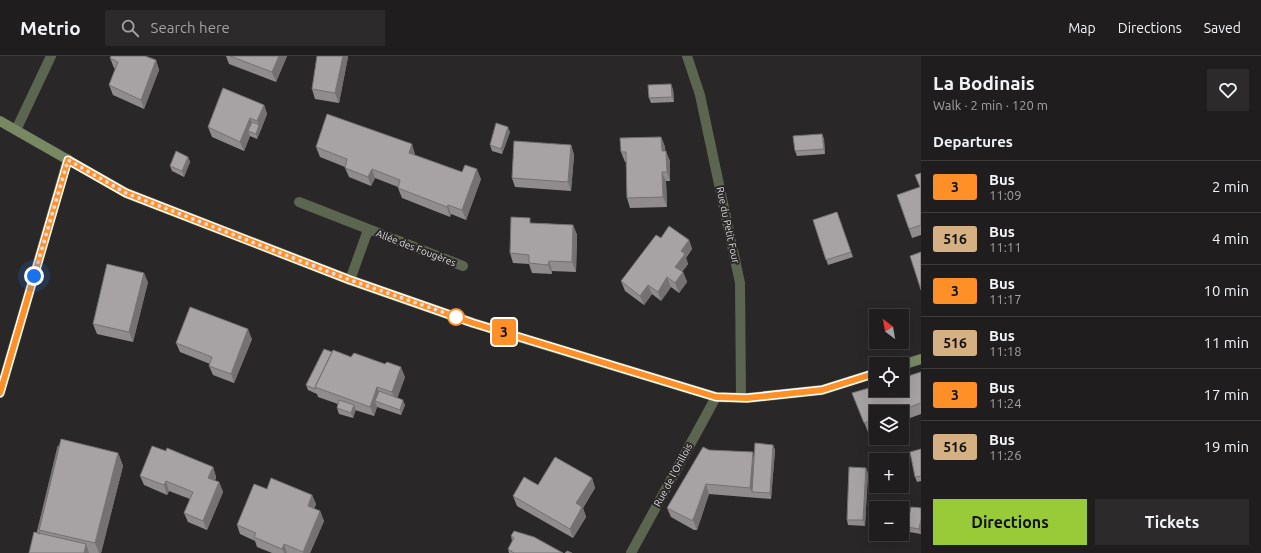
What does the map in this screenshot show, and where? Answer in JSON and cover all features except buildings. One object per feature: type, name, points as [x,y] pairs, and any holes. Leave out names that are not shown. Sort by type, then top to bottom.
[{"type":"main road","points":[[0,121],[126,193],[350,280],[473,323],[716,397],[741,398],[822,390],[869,375]]},
{"type":"main road","points":[[909,363],[921,359]]},
{"type":"street","points":[[16,130],[51,56]]},
{"type":"street","name":"Rue du Petit Four","points":[[687,56],[700,95],[740,282],[741,398]]},
{"type":"street","points":[[0,393],[68,160]]},
{"type":"street","name":"Allée des Fougères","points":[[299,202],[463,266]]},
{"type":"street","name":"Allée des Fougères","points":[[350,280],[368,230]]},
{"type":"street","name":"Rue de l'Orillois","points":[[631,553],[716,397]]},
{"type":"bus line","name":"3","points":[[0,393],[68,160],[126,193],[350,280],[473,323],[716,397],[747,398],[822,390],[869,375]]},
{"type":"route","points":[[34,276],[68,160],[126,193],[350,280],[460,318],[456,317]]}]
